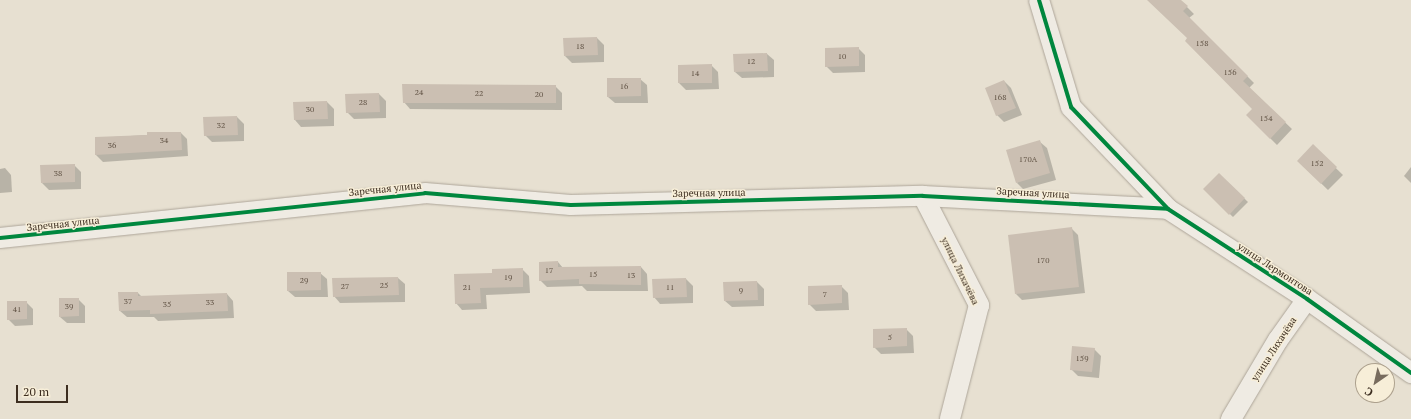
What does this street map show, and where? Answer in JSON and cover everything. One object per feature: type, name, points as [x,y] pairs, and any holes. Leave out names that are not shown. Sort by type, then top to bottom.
[{"type":"street","points":[[1039,0],[1071,106],[1168,209]]},
{"type":"street","name":"Заречная улица","points":[[0,238],[425,193],[571,205],[923,196],[1168,209]]},
{"type":"street","name":"улица Лихачёва","points":[[923,196],[979,305],[950,419]]},
{"type":"street","name":"улица Лермонтова","points":[[1168,209],[1307,299],[1411,373]]},
{"type":"street","name":"улица Лихачёва","points":[[1231,419],[1278,340],[1307,299]]},
{"type":"building","points":[[1147,0],[1181,0],[1188,6],[1183,11],[1248,76],[1243,81],[1286,122],[1270,139],[1246,115],[1252,109],[1185,41],[1187,38]]},
{"type":"building","points":[[597,37],[598,55],[564,56],[563,38]]},
{"type":"building","points":[[859,47],[859,66],[825,67],[825,48]]},
{"type":"building","points":[[767,53],[768,71],[734,72],[733,54]]},
{"type":"building","points":[[712,64],[712,83],[678,83],[678,65]]},
{"type":"building","points":[[607,78],[641,78],[641,96],[607,97]]},
{"type":"building","points":[[1004,80],[1016,108],[996,116],[985,88]]},
{"type":"building","points":[[402,84],[556,85],[556,103],[403,103]]},
{"type":"building","points":[[379,93],[380,112],[346,113],[345,94]]},
{"type":"building","points":[[327,101],[328,119],[294,120],[293,102]]},
{"type":"building","points":[[237,116],[238,135],[204,136],[203,117]]},
{"type":"building","points":[[147,132],[181,132],[182,150],[95,155],[95,137],[147,135]]},
{"type":"building","points":[[1040,140],[1050,173],[1016,183],[1006,150]]},
{"type":"building","points":[[1313,144],[1337,167],[1321,184],[1297,161]]},
{"type":"building","points":[[75,164],[75,182],[41,183],[40,165]]},
{"type":"building","points":[[1219,173],[1245,198],[1229,215],[1203,189]]},
{"type":"building","points":[[1072,227],[1079,287],[1015,294],[1008,235]]},
{"type":"building","points":[[558,261],[558,267],[641,266],[641,285],[579,284],[579,279],[539,281],[539,262]]},
{"type":"building","points":[[523,268],[523,287],[480,288],[481,303],[455,304],[454,274],[492,273],[492,269]]},
{"type":"building","points":[[287,272],[321,272],[321,290],[287,291]]},
{"type":"building","points":[[398,277],[399,295],[333,297],[332,278]]},
{"type":"building","points":[[686,278],[687,297],[653,298],[652,279]]},
{"type":"building","points":[[757,281],[758,300],[724,301],[723,282]]},
{"type":"building","points":[[842,285],[842,303],[808,305],[808,286]]},
{"type":"building","points":[[118,292],[138,292],[138,296],[227,293],[228,311],[150,314],[150,310],[119,311]]},
{"type":"building","points":[[59,298],[79,298],[79,316],[59,317]]},
{"type":"building","points":[[7,301],[27,301],[27,319],[7,320]]},
{"type":"building","points":[[907,328],[907,346],[873,348],[873,329]]},
{"type":"building","points":[[1072,346],[1095,348],[1092,372],[1070,370]]},
{"type":"cycle path","points":[[1039,0],[1071,107],[1168,209],[1307,299],[1411,373]]},
{"type":"cycle path","points":[[0,238],[425,193],[571,205],[923,196],[1168,209]]}]
